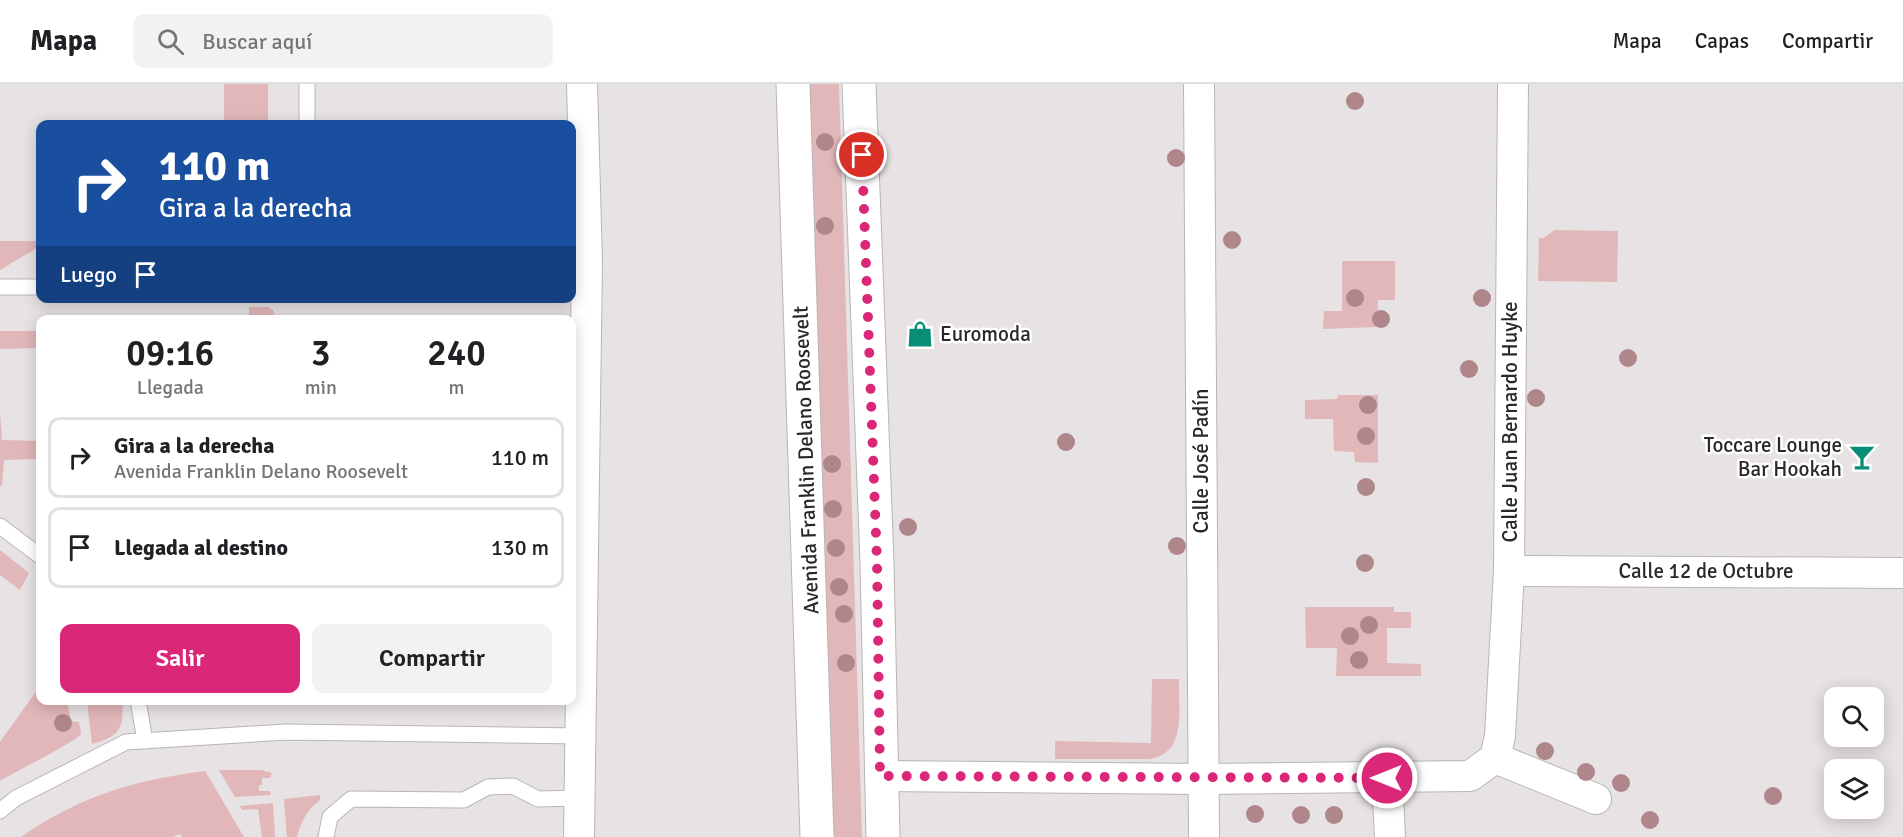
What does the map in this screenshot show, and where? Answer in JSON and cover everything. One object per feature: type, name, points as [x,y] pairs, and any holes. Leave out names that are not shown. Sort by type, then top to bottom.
[{"type":"main road","name":"Avenida Franklin Delano Roosevelt","points":[[793,84],[817,837]]},
{"type":"main road","points":[[859,84],[877,563],[883,837]]},
{"type":"street","points":[[579,837],[587,262],[582,84]]},
{"type":"street","name":"Calle José Padín","points":[[1199,84],[1204,837]]},
{"type":"street","name":"Calle Juan Bernardo Huyke","points":[[1495,758],[1500,736],[1509,571],[1513,84]]},
{"type":"street","name":"Calle 12 de Octubre","points":[[1509,571],[1903,573]]},
{"type":"street","points":[[880,776],[1203,779],[1470,776],[1495,758],[1596,799]]},
{"type":"street","points":[[1387,778],[1390,837]]},
{"type":"lane","points":[[307,84],[307,120]]},
{"type":"lane","points":[[0,287],[36,287]]},
{"type":"lane","points":[[0,526],[36,553]]},
{"type":"lane","points":[[139,705],[145,741]]},
{"type":"lane","points":[[0,811],[16,798],[126,742],[286,732],[580,736]]},
{"type":"lane","points":[[326,837],[330,817],[351,799],[464,800],[488,787],[505,786],[513,786],[538,799],[579,798]]},
{"type":"shaded area","points":[[224,84],[268,84],[268,120],[224,120]]},
{"type":"shaded area","points":[[809,84],[839,84],[862,837],[833,837]]},
{"type":"shaded area","points":[[1554,230],[1618,231],[1617,282],[1538,281],[1539,238],[1544,238]]},
{"type":"shaded area","points":[[0,241],[36,241],[36,249],[0,270]]},
{"type":"shaded area","points":[[1342,261],[1395,261],[1395,300],[1378,300],[1377,327],[1323,329],[1324,311],[1342,311]]},
{"type":"shaded area","points":[[249,307],[268,307],[273,310],[275,315],[249,315]]},
{"type":"shaded area","points":[[0,331],[36,331],[36,348],[0,349]]},
{"type":"shaded area","points":[[1338,395],[1378,395],[1378,463],[1355,462],[1354,452],[1334,451],[1333,419],[1305,419],[1305,400],[1337,399]]},
{"type":"shaded area","points":[[0,414],[2,440],[36,441],[36,459],[4,460],[2,486],[0,486]]},
{"type":"shaded area","points":[[0,550],[29,573],[20,590],[0,575]]},
{"type":"shaded area","points":[[1305,607],[1394,607],[1394,612],[1411,612],[1411,628],[1387,628],[1387,663],[1421,664],[1421,676],[1336,676],[1337,648],[1306,648]]},
{"type":"shaded area","points":[[1152,679],[1179,679],[1176,739],[1162,755],[1150,759],[1055,759],[1055,741],[1151,743]]},
{"type":"shaded area","points":[[36,692],[36,705],[68,705],[71,721],[79,722],[81,734],[77,738],[0,781],[0,742]]},
{"type":"shaded area","points":[[87,705],[122,705],[121,725],[118,730],[109,738],[92,744]]},
{"type":"shaded area","points":[[219,770],[261,770],[272,773],[270,778],[262,778],[262,785],[259,785],[259,791],[270,791],[271,795],[235,797]]},
{"type":"shaded area","points":[[205,771],[244,837],[182,837],[180,834],[173,837],[21,837],[65,811],[109,792],[155,779]]},
{"type":"shaded area","points":[[320,795],[320,800],[305,816],[297,837],[287,837],[284,799]]},
{"type":"shaded area","points":[[273,803],[275,837],[262,837],[258,809],[242,810],[240,806]]},
{"type":"place","name":"Euromoda","points":[[920,334]]},
{"type":"place","name":"Toccare Lounge Bar Hookah","points":[[1862,457]]},
{"type":"route","points":[[862,155],[877,563],[880,776],[1387,778]]}]
